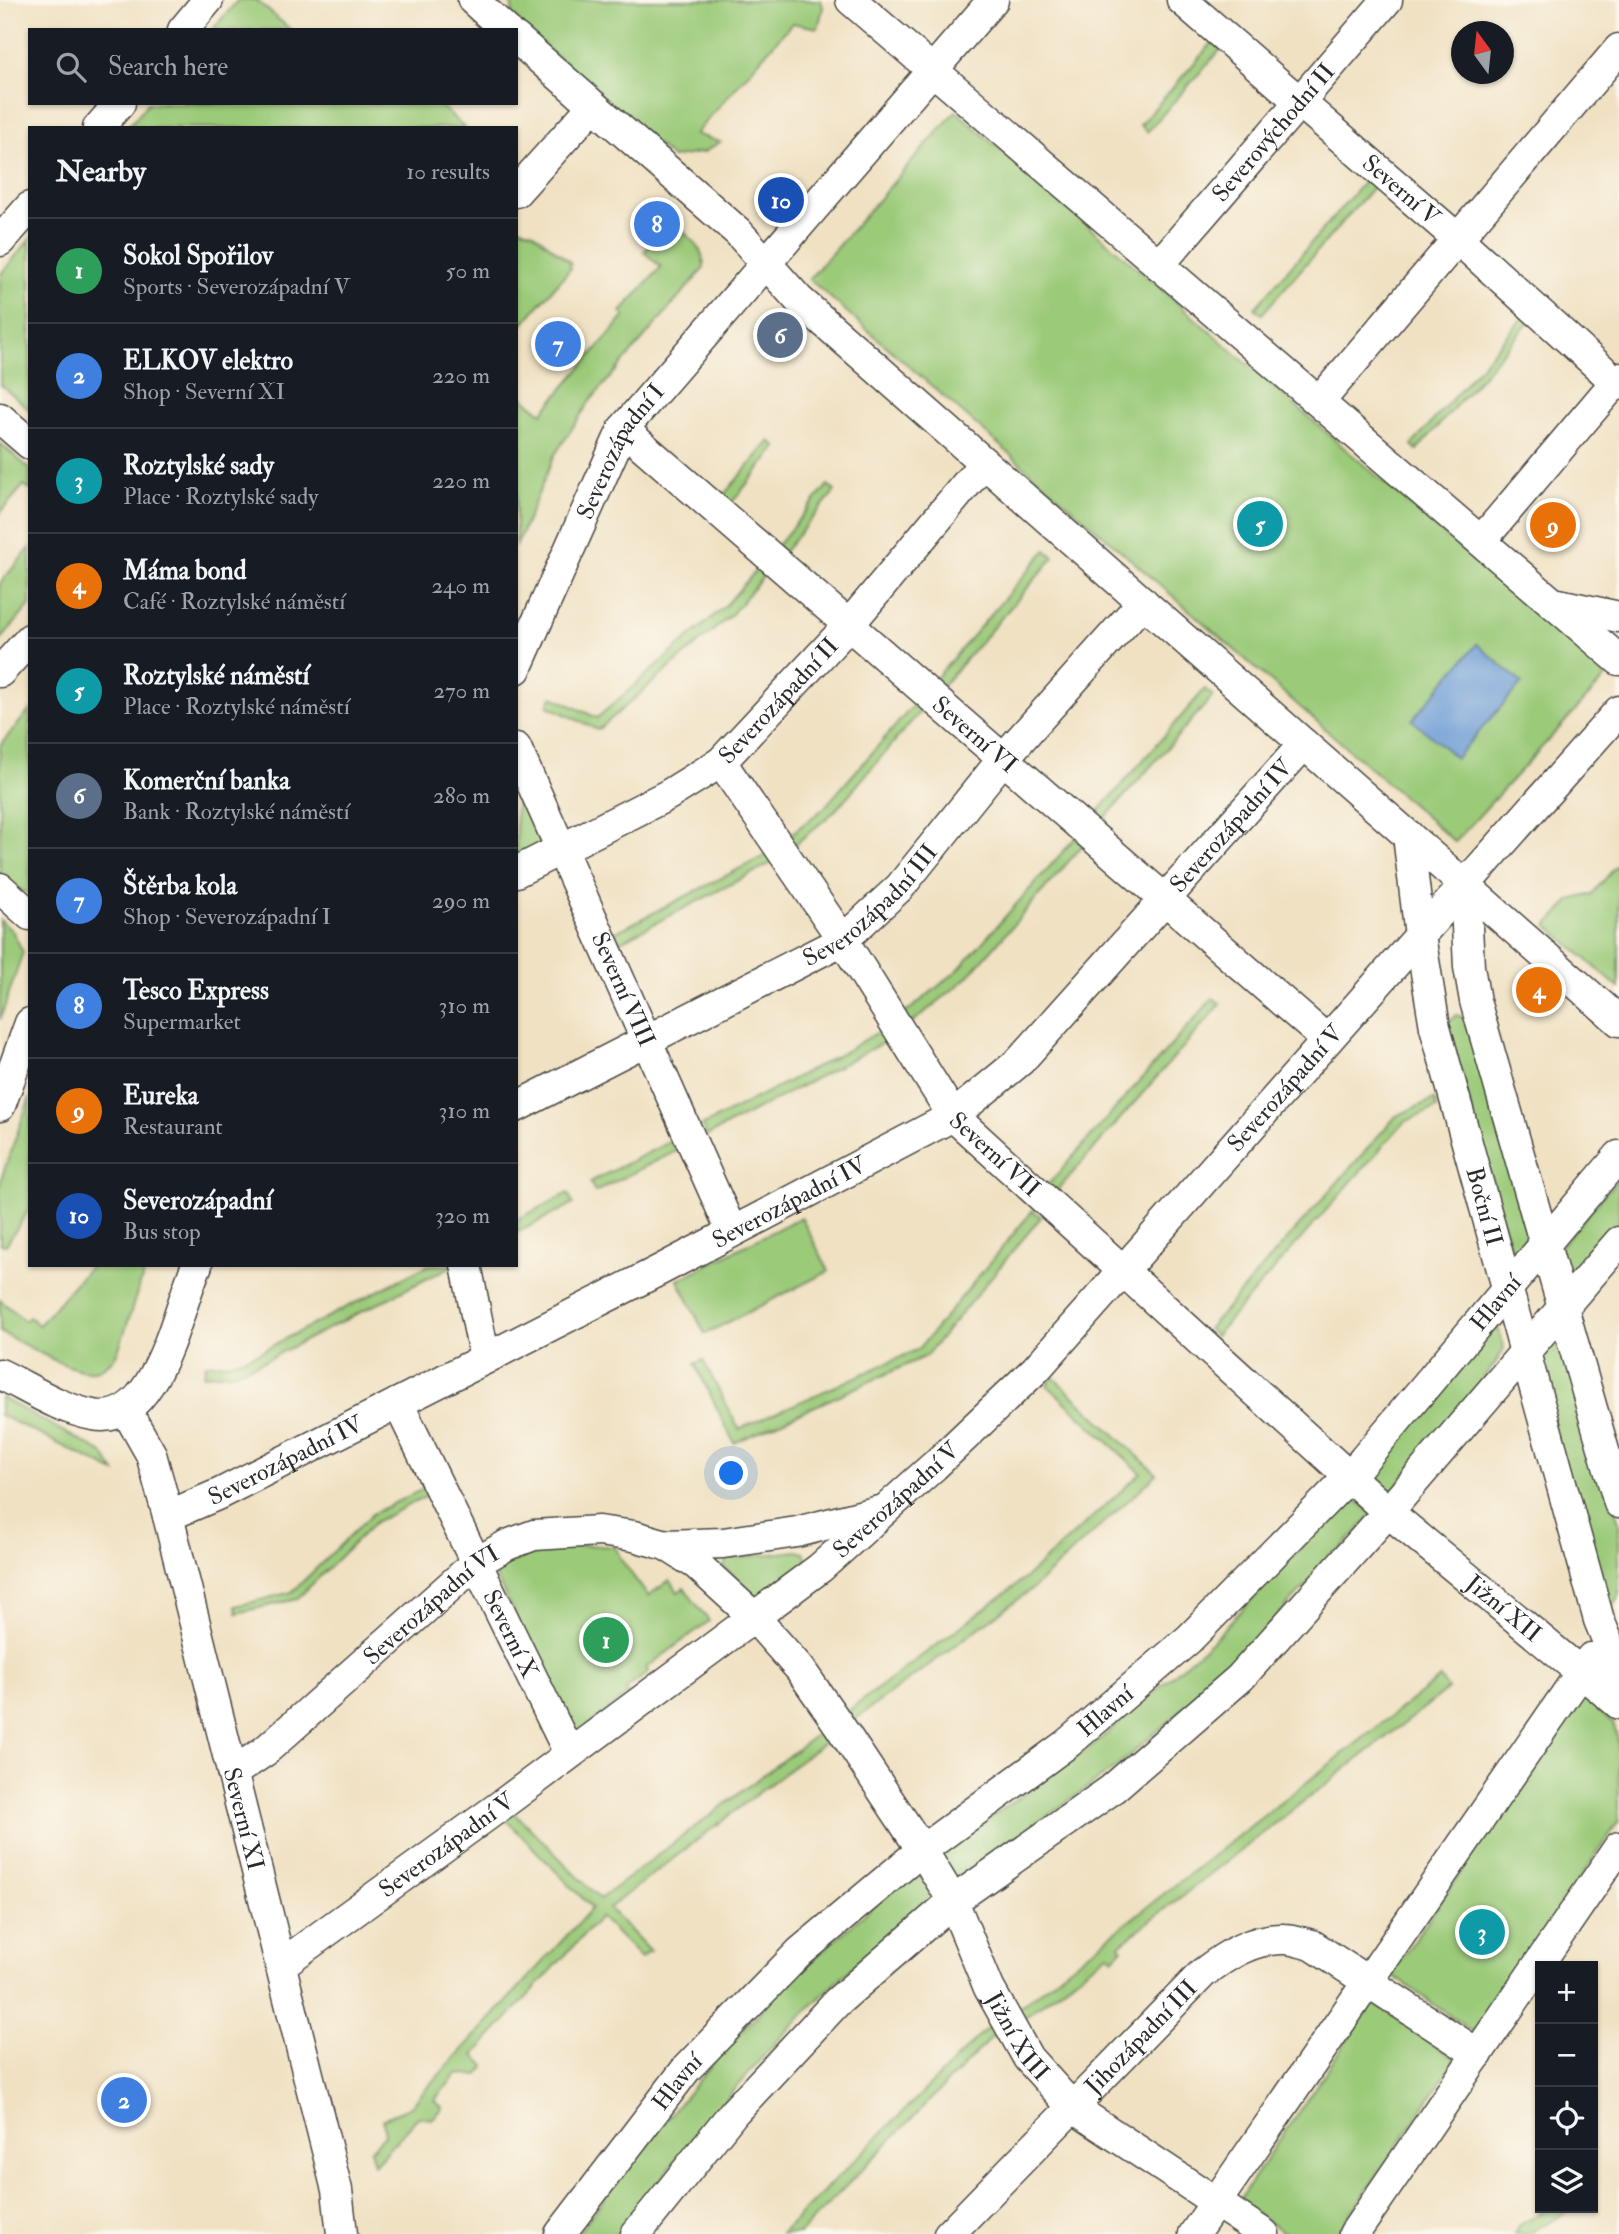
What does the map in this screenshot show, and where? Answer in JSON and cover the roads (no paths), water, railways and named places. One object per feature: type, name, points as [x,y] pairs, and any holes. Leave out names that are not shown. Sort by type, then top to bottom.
[{"type":"street","points":[[185,28],[208,0]]},
{"type":"street","points":[[473,0],[504,28]]},
{"type":"street","points":[[851,0],[1619,660]]},
{"type":"street","name":"Severozápadní I","points":[[518,664],[622,429],[993,0]]},
{"type":"street","name":"Severní V","points":[[1182,0],[1457,238],[1618,382]]},
{"type":"street","name":"Severovýchodní II","points":[[1159,265],[1387,0]]},
{"type":"street","points":[[518,40],[738,232],[799,300],[1619,1021]]},
{"type":"street","points":[[1319,402],[1619,49]]},
{"type":"street","points":[[101,126],[118,105]]},
{"type":"street","points":[[518,190],[593,106]]},
{"type":"street","points":[[0,242],[28,209]]},
{"type":"street","points":[[1481,541],[1618,382]]},
{"type":"street","points":[[0,418],[28,442]]},
{"type":"street","name":"Severní VI","points":[[622,429],[1327,1040]]},
{"type":"street","name":"Severozápadní II","points":[[518,871],[668,795],[721,762],[848,626],[984,463]]},
{"type":"street","name":"Severozápadní III","points":[[518,1106],[843,940],[900,887],[1002,760],[1143,603]]},
{"type":"street","points":[[1554,604],[1619,617]]},
{"type":"street","points":[[0,671],[28,641]]},
{"type":"street","name":"Severozápadní V","points":[[282,1964],[500,1807],[820,1568],[934,1466],[1036,1369],[1619,711]]},
{"type":"street","name":"Severozápadní IV","points":[[168,1516],[207,1500],[485,1359],[953,1116],[1020,1061],[1304,744]]},
{"type":"street","name":"Severní VIII","points":[[518,753],[732,1232]]},
{"type":"street","name":"Severní VII","points":[[721,762],[843,940],[953,1116],[1349,1477]]},
{"type":"street","name":"Boční II","points":[[1408,835],[1434,1027],[1598,1620],[1613,1628],[1619,1692]]},
{"type":"street","name":"Boční II","points":[[1465,885],[1469,967],[1475,1001],[1619,1503]]},
{"type":"street","points":[[0,888],[28,913]]},
{"type":"street","points":[[0,1106],[28,1029]]},
{"type":"street","name":"Hlavní","points":[[560,2234],[687,2068],[800,1952],[922,1850],[1068,1743],[1189,1639],[1349,1477],[1619,1156]]},
{"type":"street","points":[[636,2234],[734,2112],[836,2002],[953,1901],[1111,1790],[1240,1678],[1388,1512],[1619,1242]]},
{"type":"street","points":[[0,1374],[79,1412],[109,1417],[126,1410],[141,1396],[158,1368],[196,1267]]},
{"type":"street","points":[[466,1267],[485,1359]]},
{"type":"street","name":"Severní X","points":[[398,1403],[569,1753]]},
{"type":"street","name":"Severní XI","points":[[126,1410],[151,1454],[168,1516],[337,2190],[342,2234]]},
{"type":"street","name":"Jižní XII","points":[[1349,1477],[1619,1704]]},
{"type":"street","name":"Severozápadní VI","points":[[666,1545],[723,1543],[797,1532],[884,1510]]},
{"type":"street","name":"Severozápadní VI","points":[[234,1772],[265,1751],[477,1563],[507,1545],[534,1535],[598,1531],[634,1536],[666,1545],[696,1564],[754,1617],[800,1670],[922,1850]]},
{"type":"street","points":[[1194,2234],[1613,1628]]},
{"type":"street","points":[[1354,2234],[1619,1847]]},
{"type":"street","name":"Jižní XIII","points":[[922,1850],[953,1901],[989,1988],[1028,2058],[1072,2107],[1264,2234]]},
{"type":"street","name":"Jihozápadní III","points":[[949,2234],[1203,1973],[1226,1956],[1255,1943],[1285,1939],[1312,1945],[1478,2054]]},
{"type":"water","points":[[1477,644],[1522,683],[1456,758],[1412,720]]},
{"type":"place","name":"Severozápadní","points":[[781,200]]},
{"type":"place","name":"Tesco Express","points":[[657,224]]},
{"type":"place","name":"Komerční banka","points":[[780,335]]},
{"type":"place","name":"Štěrba kola","points":[[558,344]]},
{"type":"place","name":"Roztylské náměstí","points":[[1260,524]]},
{"type":"place","name":"Eureka","points":[[1553,525]]},
{"type":"place","name":"Máma bond","points":[[1539,990]]},
{"type":"place","name":"Sokol Spořilov","points":[[606,1640]]},
{"type":"place","name":"Roztylské sady","points":[[1482,1932]]},
{"type":"place","name":"ELKOV elektro","points":[[124,2100]]}]
